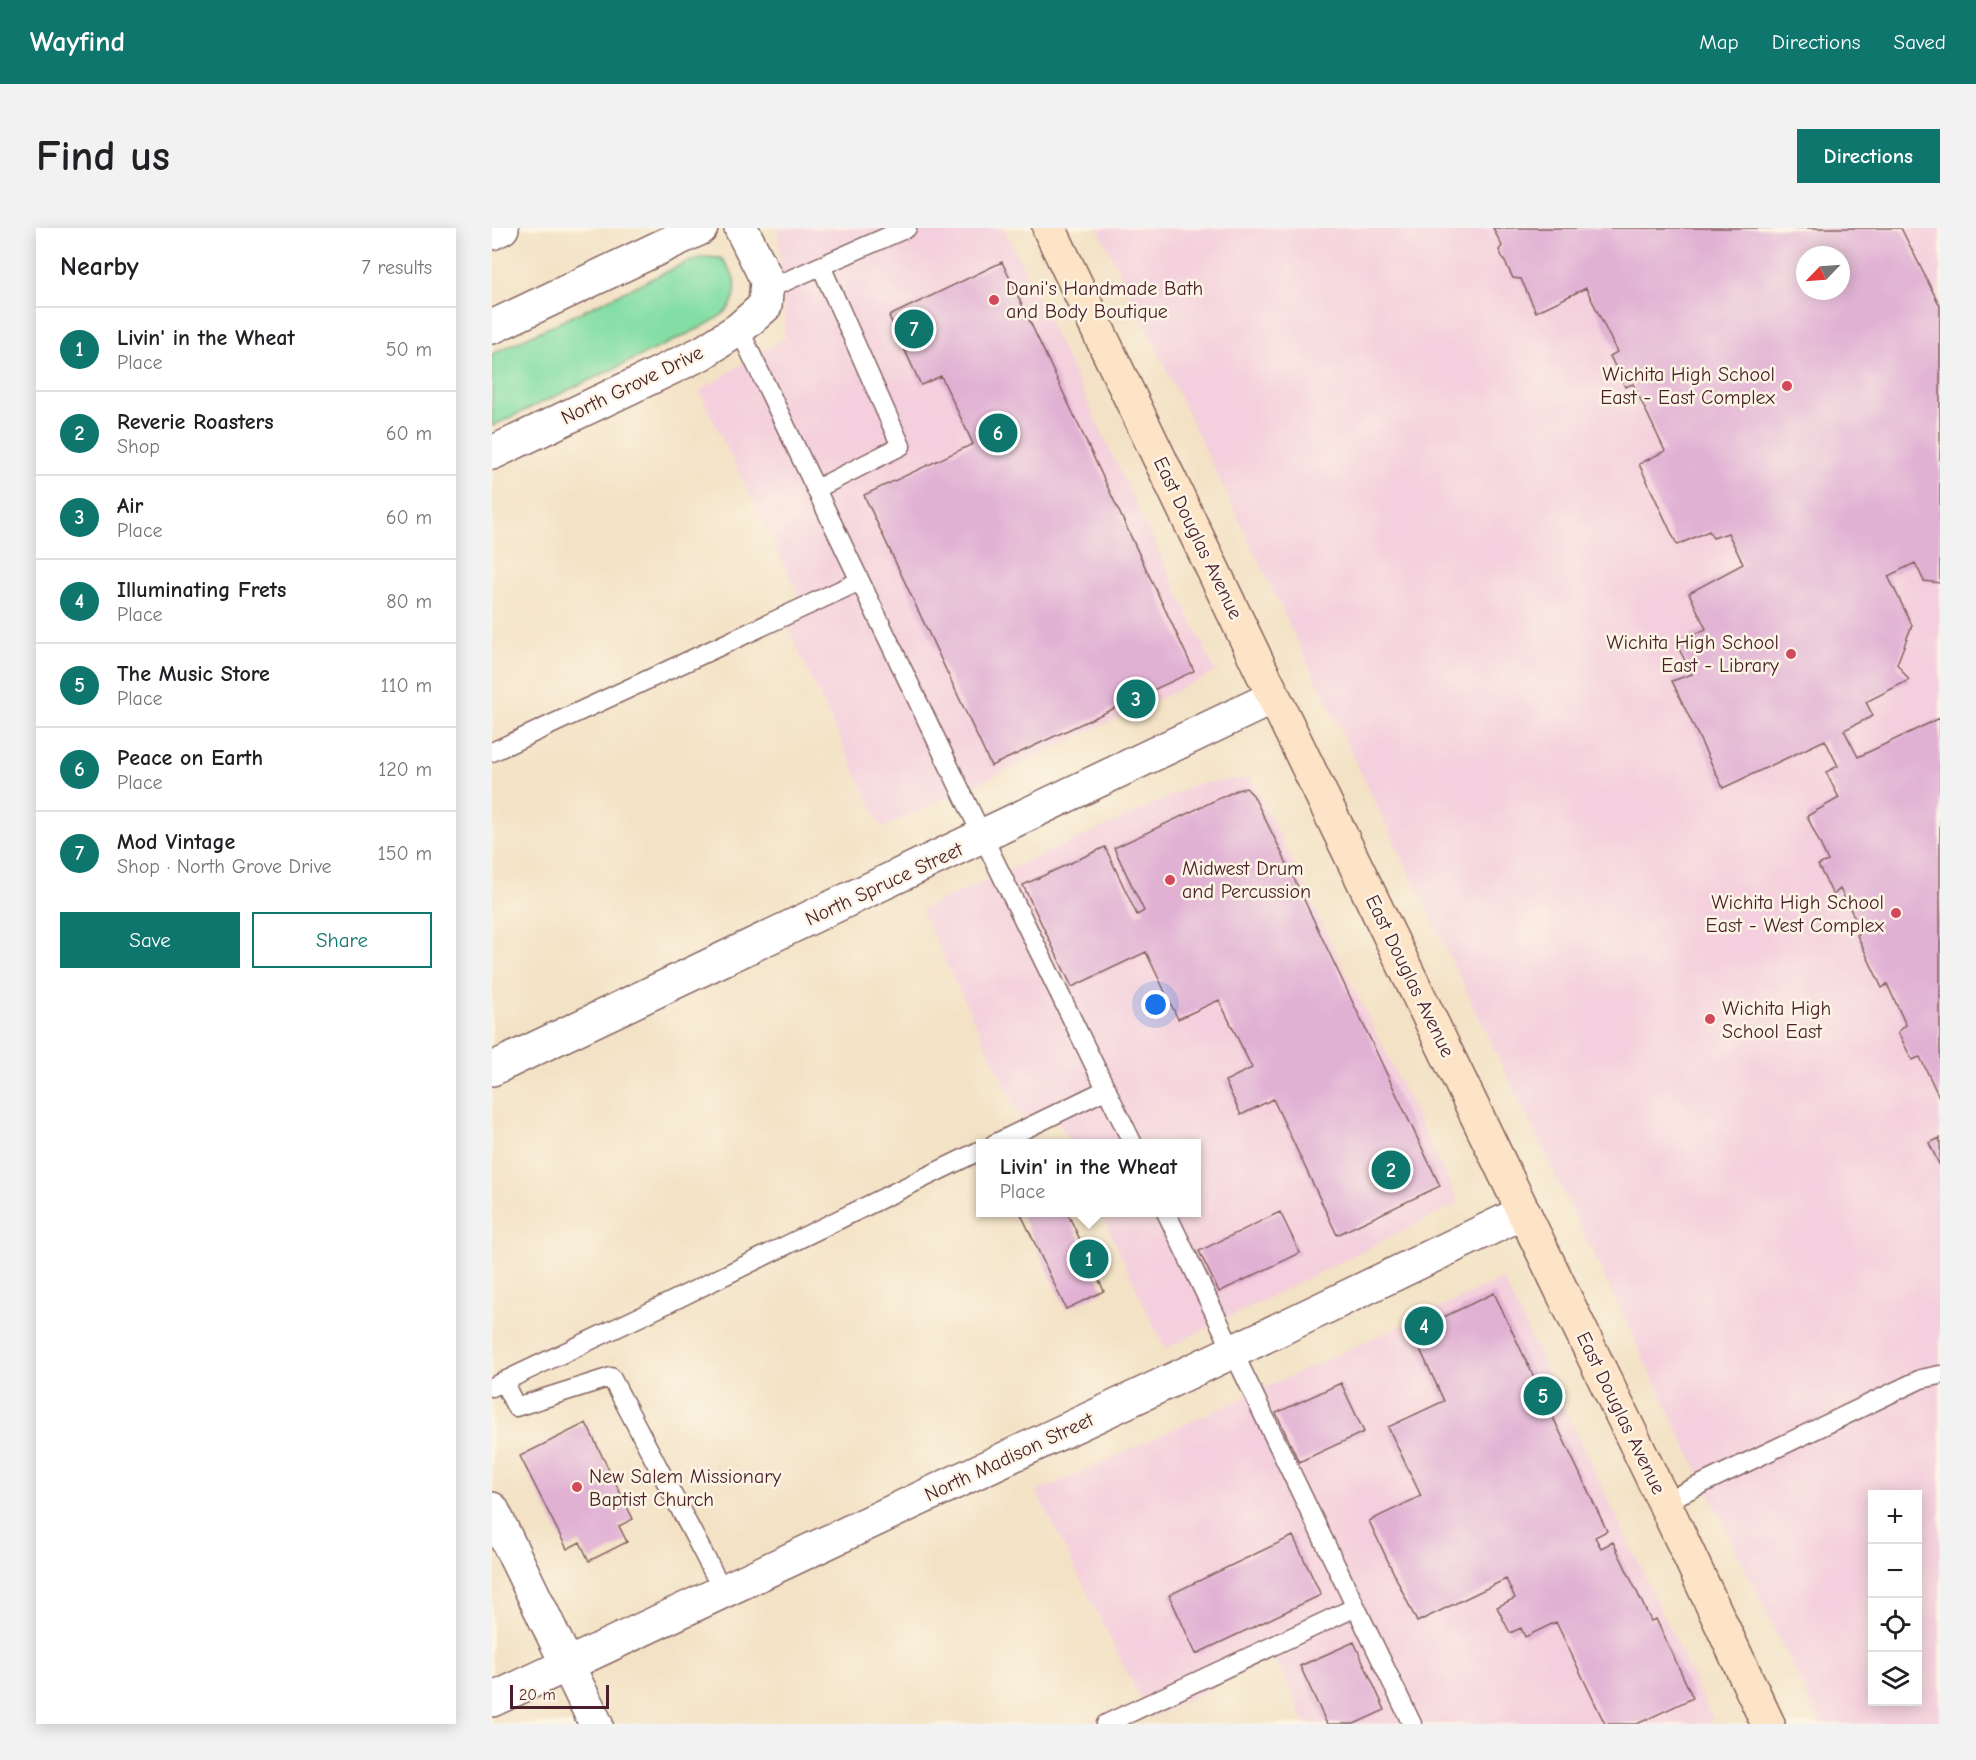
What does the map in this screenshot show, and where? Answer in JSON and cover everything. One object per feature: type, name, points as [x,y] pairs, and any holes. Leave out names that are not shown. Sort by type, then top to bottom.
[{"type":"main road","name":"East Douglas Avenue","points":[[1050,228],[1274,697],[1664,1502],[1768,1724]]},
{"type":"street","points":[[492,232],[502,228]]},
{"type":"street","points":[[492,327],[701,228]]},
{"type":"street","points":[[741,228],[767,280],[765,298]]},
{"type":"street","name":"North Grove Drive","points":[[492,453],[702,353],[739,329],[765,298]]},
{"type":"street","name":"North Spruce Street","points":[[492,1069],[1274,697]]},
{"type":"street","name":"North Madison Street","points":[[492,1700],[1524,1212]]},
{"type":"street","points":[[492,1509],[597,1724]]},
{"type":"lane","points":[[765,298],[821,266],[907,228]]},
{"type":"lane","points":[[816,489],[902,446],[821,266]]},
{"type":"lane","points":[[739,329],[1131,1139]]},
{"type":"lane","points":[[492,752],[860,581]]},
{"type":"lane","points":[[1002,1139],[1107,1089]]},
{"type":"lane","points":[[723,1591],[611,1377],[516,1407],[497,1384],[976,1152]]},
{"type":"lane","points":[[1168,1217],[1412,1724]]},
{"type":"lane","points":[[1664,1502],[1921,1379],[1940,1375]]},
{"type":"lane","points":[[1106,1724],[1356,1606]]},
{"type":"shaded area","points":[[777,228],[1004,228],[1216,672],[882,828],[778,608],[799,596],[699,391],[785,338]]},
{"type":"shaded area","name":"Wichita High School East","points":[[1098,228],[1940,228],[1940,1724],[1820,1724]]},
{"type":"shaded area","points":[[1251,778],[1459,1203],[1165,1349],[1103,1217],[1201,1217],[1201,1139],[1067,1139],[1055,1114],[1021,1119],[921,910],[1197,784]]},
{"type":"shaded area","points":[[1503,1279],[1713,1720],[1706,1724],[1306,1724],[1274,1658],[1150,1718],[1037,1492]]},
{"type":"green space","points":[[703,257],[721,258],[735,282],[735,295],[722,315],[700,328],[492,426],[492,354],[685,263]]},
{"type":"building","points":[[1493,228],[1901,228],[1940,306],[1940,583],[1924,581],[1915,563],[1888,576],[1912,625],[1897,664],[1909,680],[1866,702],[1873,716],[1844,730],[1858,757],[1940,718],[1940,1099],[1920,1057],[1912,1060],[1898,1032],[1906,1025],[1887,984],[1882,988],[1857,935],[1862,932],[1840,889],[1833,895],[1818,865],[1828,861],[1807,816],[1839,798],[1826,772],[1838,766],[1825,740],[1723,788],[1672,681],[1692,674],[1676,643],[1706,629],[1689,593],[1743,564],[1728,533],[1713,538],[1709,531],[1677,545],[1639,464],[1665,451],[1633,384],[1625,387],[1610,356],[1617,352],[1586,288],[1536,312],[1521,279],[1513,278],[1499,250],[1502,246]]},
{"type":"building","points":[[1002,262],[1194,671],[991,766],[864,495],[973,444],[941,376],[921,385],[889,316]]},
{"type":"building","points":[[1246,788],[1253,795],[1279,847],[1440,1186],[1337,1235],[1273,1099],[1241,1115],[1225,1081],[1252,1068],[1219,1000],[1178,1019],[1146,952],[1072,987],[1023,885],[1105,847],[1137,915],[1144,911],[1114,848],[1237,790]]},
{"type":"building","points":[[1940,1138],[1940,1166],[1929,1143]]},
{"type":"building","points":[[1280,1212],[1300,1253],[1219,1292],[1199,1251]]},
{"type":"building","points":[[1022,1217],[1069,1217],[1104,1291],[1066,1309]]},
{"type":"building","points":[[1494,1293],[1607,1531],[1595,1537],[1601,1548],[1613,1542],[1651,1621],[1656,1619],[1693,1698],[1637,1724],[1605,1724],[1556,1622],[1525,1637],[1521,1628],[1510,1633],[1497,1607],[1515,1598],[1506,1579],[1417,1622],[1369,1521],[1421,1496],[1388,1427],[1444,1401],[1412,1332]]},
{"type":"building","points":[[1341,1383],[1364,1432],[1299,1462],[1276,1413]]},
{"type":"building","name":"New Salem Missionary Baptist Church","points":[[586,1423],[633,1519],[619,1526],[627,1542],[589,1561],[580,1542],[567,1549],[520,1456]]},
{"type":"building","points":[[1293,1536],[1321,1595],[1196,1654],[1169,1595]]},
{"type":"building","points":[[1354,1642],[1385,1710],[1354,1724],[1327,1724],[1300,1666]]},
{"type":"place","name":"Dani's Handmade Bath and Body Boutique","points":[[994,300]]},
{"type":"place","name":"Mod Vintage","points":[[914,329]]},
{"type":"place","name":"Wichita High School East - East Complex","points":[[1787,386]]},
{"type":"place","name":"Peace on Earth","points":[[998,433]]},
{"type":"place","name":"Wichita High School East - Library","points":[[1791,654]]},
{"type":"place","name":"Air","points":[[1136,699]]},
{"type":"place","name":"Midwest Drum and Percussion","points":[[1170,880]]},
{"type":"place","name":"Wichita High School East - West Complex","points":[[1896,913]]},
{"type":"place","name":"Wichita High School East","points":[[1710,1019]]},
{"type":"place","name":"Reverie Roasters","points":[[1391,1170]]},
{"type":"place","name":"Livin' in the Wheat","points":[[1089,1259]]},
{"type":"place","name":"Illuminating Frets","points":[[1424,1326]]},
{"type":"place","name":"The Music Store","points":[[1543,1396]]},
{"type":"place","name":"New Salem Missionary Baptist Church","points":[[577,1487]]}]
